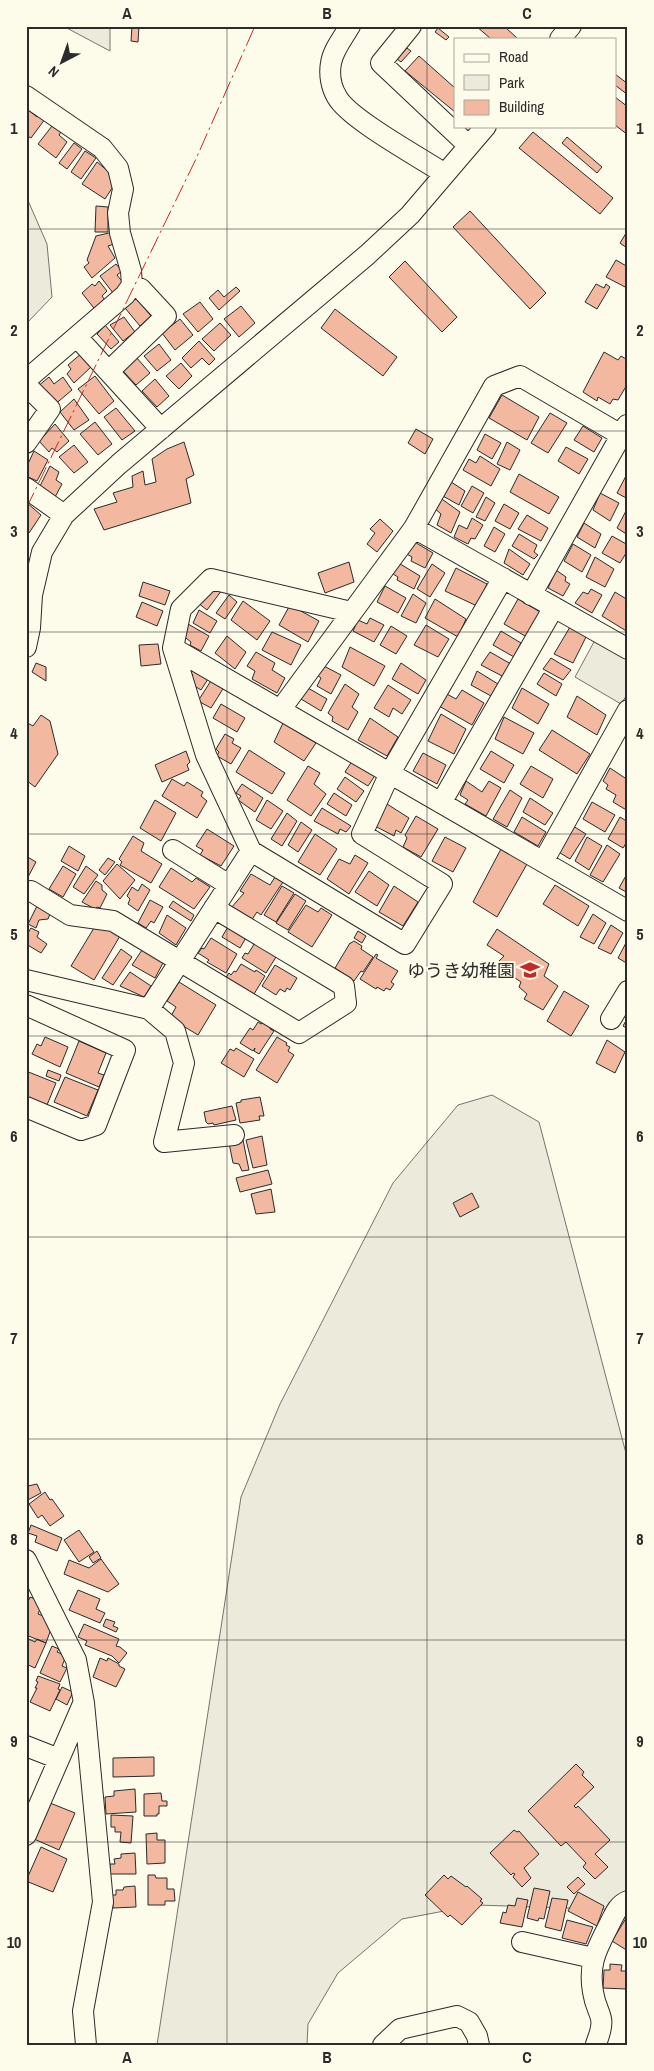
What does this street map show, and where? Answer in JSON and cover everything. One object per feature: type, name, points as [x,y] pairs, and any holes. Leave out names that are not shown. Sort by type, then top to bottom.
[{"type":"street","points":[[350,26],[338,45],[331,63],[331,81],[337,98],[352,114],[445,174]]},
{"type":"street","points":[[410,26],[381,63],[469,146]]},
{"type":"street","points":[[561,38],[571,26]]},
{"type":"street","points":[[26,96],[102,148],[118,168],[123,189],[118,213],[120,233],[132,271],[132,285],[126,295],[26,380]]},
{"type":"street","points":[[28,633],[32,595],[42,552],[64,515],[119,464],[367,255],[410,215],[484,128]]},
{"type":"street","points":[[109,371],[166,316],[141,288],[132,285]]},
{"type":"street","points":[[77,337],[161,428]]},
{"type":"street","points":[[281,709],[414,528],[494,386],[520,376],[624,429],[531,595]]},
{"type":"street","points":[[26,385],[50,409],[26,444]]},
{"type":"street","points":[[26,488],[64,515]]},
{"type":"street","points":[[414,528],[628,649]]},
{"type":"street","points":[[351,612],[211,579],[181,609],[173,648],[206,754],[251,851],[405,944],[442,884],[362,834],[390,773],[503,578]]},
{"type":"street","points":[[441,803],[554,607]]},
{"type":"street","points":[[173,648],[628,911]]},
{"type":"street","points":[[543,862],[628,710]]},
{"type":"street","points":[[173,850],[229,885]]},
{"type":"street","points":[[149,1009],[251,851]]},
{"type":"street","points":[[31,891],[70,915],[113,921],[299,1034],[346,1003],[344,986],[214,908]]},
{"type":"street","points":[[26,980],[149,1009],[175,1031],[184,1063],[164,1142],[234,1135]]},
{"type":"street","points":[[611,1019],[628,990]]},
{"type":"street","points":[[26,1005],[125,1050],[96,1125],[81,1130],[26,1107]]},
{"type":"street","points":[[28,1572],[76,1660],[84,1702],[104,1902],[83,2011],[86,2045]]},
{"type":"street","points":[[26,1836],[84,1702]]},
{"type":"street","points":[[26,1746],[59,1759]]},
{"type":"street","points":[[597,2044],[602,2018],[592,1992],[593,1958],[619,1907],[628,1901]]},
{"type":"street","points":[[522,1942],[593,1958]]},
{"type":"street","points":[[383,2045],[400,2029],[457,2016],[469,2022],[477,2036],[479,2045]]},
{"type":"green space","points":[[63,26],[110,26],[110,51]]},
{"type":"green space","points":[[26,196],[47,244],[52,297],[26,324]]},
{"type":"green space","points":[[492,1095],[539,1122],[628,1461],[628,1910],[476,1905],[402,1919],[338,1973],[308,2024],[307,2045],[157,2045],[241,1497],[280,1404],[393,1183],[458,1105]]},
{"type":"shaded area","points":[[595,640],[628,660],[628,693],[621,704],[575,677]]},
{"type":"building","points":[[132,26],[139,26],[138,42],[131,41]]},
{"type":"building","points":[[476,26],[504,26],[517,38],[490,38]]},
{"type":"building","points":[[438,28],[449,37],[446,40],[435,32]]},
{"type":"building","points":[[407,48],[411,51],[401,62],[397,59]]},
{"type":"building","points":[[419,56],[454,87],[454,111],[405,71]]},
{"type":"building","points":[[616,75],[628,84],[628,95],[616,86]]},
{"type":"building","points":[[616,98],[628,107],[628,135],[616,126]]},
{"type":"building","points":[[27,109],[37,117],[39,115],[45,119],[31,138],[26,135]]},
{"type":"building","points":[[52,126],[61,132],[59,135],[67,142],[56,158],[38,144]]},
{"type":"building","points":[[533,132],[613,198],[600,214],[519,148]]},
{"type":"building","points":[[567,137],[602,167],[597,173],[562,143]]},
{"type":"building","points":[[74,143],[82,149],[67,169],[59,163]]},
{"type":"building","points":[[85,151],[96,158],[81,179],[71,172]]},
{"type":"building","points":[[97,162],[115,177],[116,182],[105,199],[82,184]]},
{"type":"building","points":[[96,206],[108,207],[108,232],[95,232]]},
{"type":"building","points":[[470,211],[546,293],[530,309],[453,227]]},
{"type":"building","points":[[628,230],[628,246],[627,248],[620,243]]},
{"type":"building","points":[[113,232],[114,244],[108,246],[115,258],[92,278],[84,267],[89,263],[87,260],[96,236]]},
{"type":"building","points":[[616,260],[628,267],[627,288],[606,277]]},
{"type":"building","points":[[405,261],[457,317],[442,332],[389,277]]},
{"type":"building","points":[[116,264],[122,271],[117,275],[124,284],[113,293],[100,276]]},
{"type":"building","points":[[99,281],[107,291],[102,296],[107,303],[97,312],[82,293],[92,284],[95,286]]},
{"type":"building","points":[[596,284],[604,288],[606,284],[610,287],[597,309],[585,302]]},
{"type":"building","points":[[236,287],[240,291],[219,310],[209,298],[218,290],[224,297]]},
{"type":"building","points":[[136,298],[151,316],[140,326],[125,308]]},
{"type":"building","points":[[200,302],[213,319],[198,332],[183,314]]},
{"type":"building","points":[[241,306],[255,323],[239,337],[224,319]]},
{"type":"building","points":[[335,309],[397,357],[383,376],[321,328]]},
{"type":"building","points":[[124,317],[135,332],[123,341],[110,325]]},
{"type":"building","points":[[180,319],[193,335],[175,350],[162,333]]},
{"type":"building","points":[[220,323],[231,335],[214,351],[202,339]]},
{"type":"building","points":[[105,325],[119,342],[111,349],[97,334]]},
{"type":"building","points":[[199,341],[215,359],[209,365],[202,358],[191,368],[182,358]]},
{"type":"building","points":[[159,344],[171,360],[157,371],[144,356]]},
{"type":"building","points":[[604,352],[618,360],[621,356],[626,359],[628,355],[628,383],[618,400],[613,399],[610,404],[598,397],[597,401],[583,392]]},
{"type":"building","points":[[82,353],[91,367],[74,383],[67,374],[71,369],[68,365]]},
{"type":"building","points":[[136,357],[150,373],[136,385],[123,371]]},
{"type":"building","points":[[181,363],[192,376],[179,389],[166,376]]},
{"type":"building","points":[[95,376],[114,401],[99,414],[78,389]]},
{"type":"building","points":[[49,377],[54,384],[63,377],[72,390],[53,406],[37,387]]},
{"type":"building","points":[[155,379],[169,396],[157,407],[142,391]]},
{"type":"building","points":[[502,395],[539,417],[527,440],[489,418]]},
{"type":"building","points":[[74,399],[89,420],[74,430],[60,412]]},
{"type":"building","points":[[116,408],[135,431],[122,440],[104,417]]},
{"type":"building","points":[[550,413],[567,423],[548,453],[531,443]]},
{"type":"building","points":[[95,422],[112,444],[98,455],[80,434]]},
{"type":"building","points":[[55,424],[69,441],[57,452],[52,448],[49,452],[39,441]]},
{"type":"building","points":[[583,426],[602,438],[594,452],[574,440]]},
{"type":"building","points":[[416,429],[433,439],[425,454],[408,443]]},
{"type":"building","points":[[485,434],[501,443],[492,459],[477,450]]},
{"type":"building","points":[[184,442],[194,475],[186,479],[191,503],[104,530],[94,509],[117,502],[113,493],[133,487],[132,476],[143,471],[145,485],[156,482],[152,459],[167,449]]},
{"type":"building","points":[[507,442],[520,450],[510,470],[497,464]]},
{"type":"building","points":[[74,445],[88,462],[74,473],[59,457]]},
{"type":"building","points":[[566,447],[588,459],[579,474],[558,461]]},
{"type":"building","points":[[34,451],[48,460],[37,481],[26,476],[26,468]]},
{"type":"building","points":[[480,456],[500,469],[491,486],[463,470],[469,459],[476,463]]},
{"type":"building","points":[[50,466],[59,472],[56,480],[62,484],[55,497],[39,488]]},
{"type":"building","points":[[519,474],[559,497],[549,514],[510,492]]},
{"type":"building","points":[[628,474],[628,499],[617,493]]},
{"type":"building","points":[[448,480],[465,491],[459,505],[441,495]]},
{"type":"building","points":[[472,486],[484,493],[473,513],[461,506]]},
{"type":"building","points":[[600,493],[619,503],[610,521],[593,510]]},
{"type":"building","points":[[439,497],[460,512],[451,533],[437,525],[441,514],[433,507]]},
{"type":"building","points":[[486,497],[495,503],[485,521],[476,517]]},
{"type":"building","points":[[26,502],[41,515],[29,533],[26,530]]},
{"type":"building","points":[[504,504],[519,513],[510,529],[495,521]]},
{"type":"building","points":[[628,510],[628,535],[617,528]]},
{"type":"building","points":[[527,515],[548,528],[541,541],[518,529]]},
{"type":"building","points":[[472,518],[483,525],[475,539],[471,538],[468,544],[454,537],[459,525],[467,529]]},
{"type":"building","points":[[380,519],[393,531],[377,552],[367,544],[375,533],[370,529]]},
{"type":"building","points":[[584,523],[601,534],[595,548],[577,537]]},
{"type":"building","points":[[494,527],[505,534],[495,552],[484,546]]},
{"type":"building","points":[[519,534],[537,545],[534,552],[538,555],[534,559],[512,546]]},
{"type":"building","points":[[612,536],[628,545],[628,550],[620,563],[602,553]]},
{"type":"building","points":[[413,541],[433,553],[425,568],[411,561],[412,557],[405,553]]},
{"type":"building","points":[[573,544],[591,555],[582,572],[564,561]]},
{"type":"building","points":[[509,549],[530,564],[523,575],[504,563]]},
{"type":"building","points":[[595,557],[614,569],[605,587],[586,577]]},
{"type":"building","points":[[349,562],[354,582],[325,593],[318,573]]},
{"type":"building","points":[[397,562],[420,576],[414,589],[397,580],[398,577],[390,572]]},
{"type":"building","points":[[432,564],[445,573],[430,597],[417,589]]},
{"type":"building","points":[[456,568],[487,584],[477,606],[445,591]]},
{"type":"building","points":[[556,570],[566,577],[565,581],[570,584],[563,596],[548,588]]},
{"type":"building","points":[[143,582],[170,591],[165,605],[139,596]]},
{"type":"building","points":[[210,586],[222,590],[207,610],[198,603]]},
{"type":"building","points":[[385,586],[406,598],[398,613],[377,602]]},
{"type":"building","points":[[591,589],[602,595],[592,613],[575,603],[583,592],[588,594]]},
{"type":"building","points":[[615,592],[628,600],[628,632],[602,616]]},
{"type":"building","points":[[413,594],[426,603],[416,623],[401,616]]},
{"type":"building","points":[[229,595],[237,602],[225,619],[216,613]]},
{"type":"building","points":[[435,599],[466,619],[458,637],[425,618]]},
{"type":"building","points":[[518,599],[540,612],[527,637],[504,624]]},
{"type":"building","points":[[243,601],[270,621],[257,640],[231,620]]},
{"type":"building","points":[[142,602],[163,611],[157,626],[136,617]]},
{"type":"building","points":[[290,605],[319,621],[308,642],[279,625]]},
{"type":"building","points":[[199,610],[217,621],[210,633],[193,623]]},
{"type":"building","points":[[370,618],[384,625],[374,642],[353,631],[358,620],[367,624]]},
{"type":"building","points":[[188,624],[209,636],[201,651],[190,645],[191,642],[182,635]]},
{"type":"building","points":[[426,625],[449,639],[438,657],[414,645]]},
{"type":"building","points":[[391,626],[407,636],[396,654],[380,645]]},
{"type":"building","points":[[570,627],[586,637],[573,663],[554,654]]},
{"type":"building","points":[[501,631],[521,643],[514,657],[493,645]]},
{"type":"building","points":[[272,632],[301,645],[291,665],[262,650]]},
{"type":"building","points":[[227,636],[246,652],[235,669],[215,653]]},
{"type":"building","points":[[158,644],[161,664],[141,666],[139,645]]},
{"type":"building","points":[[350,647],[385,666],[374,686],[342,667]]},
{"type":"building","points":[[256,652],[275,663],[272,670],[285,678],[277,693],[252,679],[255,671],[247,666]]},
{"type":"building","points":[[490,652],[511,664],[504,677],[481,665]]},
{"type":"building","points":[[551,658],[571,670],[563,680],[543,669]]},
{"type":"building","points":[[36,663],[46,667],[46,681],[32,672]]},
{"type":"building","points":[[401,663],[426,680],[418,694],[392,679]]},
{"type":"building","points":[[194,665],[210,676],[201,690],[193,685],[194,682],[190,679],[193,675],[189,672]]},
{"type":"building","points":[[322,665],[341,675],[331,694],[317,686],[321,678],[317,675]]},
{"type":"building","points":[[477,671],[498,684],[491,696],[471,685]]},
{"type":"building","points":[[544,673],[562,684],[556,696],[537,684]]},
{"type":"building","points":[[214,676],[226,684],[211,708],[198,701]]},
{"type":"building","points":[[345,684],[359,694],[352,707],[358,712],[348,730],[332,721],[333,717],[328,713]]},
{"type":"building","points":[[388,685],[411,700],[402,714],[393,708],[389,717],[374,708]]},
{"type":"building","points":[[308,688],[327,699],[321,711],[301,699]]},
{"type":"building","points":[[522,688],[549,704],[538,724],[512,708]]},
{"type":"building","points":[[462,690],[484,703],[472,725],[439,706],[445,693],[456,699]]},
{"type":"building","points":[[577,696],[606,715],[597,735],[567,717]]},
{"type":"building","points":[[221,704],[245,718],[237,732],[213,718]]},
{"type":"building","points":[[441,714],[466,729],[454,754],[428,741]]},
{"type":"building","points":[[41,715],[50,721],[58,754],[35,787],[26,780],[26,722],[33,726]]},
{"type":"building","points":[[504,717],[534,733],[523,754],[495,739]]},
{"type":"building","points":[[370,718],[398,737],[387,756],[358,740]]},
{"type":"building","points":[[283,723],[316,743],[304,761],[274,742]]},
{"type":"building","points":[[552,730],[590,754],[577,774],[539,750]]},
{"type":"building","points":[[225,734],[234,739],[232,743],[241,748],[231,764],[217,756],[219,752],[216,749]]},
{"type":"building","points":[[249,750],[285,773],[272,794],[236,772]]},
{"type":"building","points":[[186,751],[190,762],[187,765],[189,770],[162,782],[155,765]]},
{"type":"building","points":[[491,751],[514,765],[504,783],[480,769]]},
{"type":"building","points":[[423,753],[446,765],[437,784],[413,771]]},
{"type":"building","points":[[354,758],[376,774],[368,786],[345,772]]},
{"type":"building","points":[[308,766],[320,773],[314,784],[326,794],[311,816],[287,800]]},
{"type":"building","points":[[531,766],[553,779],[543,798],[520,784]]},
{"type":"building","points":[[610,768],[628,780],[626,786],[628,788],[628,811],[613,802],[616,795],[606,789],[608,785],[603,781]]},
{"type":"building","points":[[345,777],[364,791],[356,802],[337,789]]},
{"type":"building","points":[[172,779],[184,786],[187,782],[203,792],[201,796],[207,801],[197,818],[162,796]]},
{"type":"building","points":[[466,781],[482,792],[489,781],[501,788],[486,816],[465,804],[468,800],[460,795]]},
{"type":"building","points":[[242,784],[263,798],[255,812],[238,800],[241,796],[236,793]]},
{"type":"building","points":[[510,790],[522,798],[507,827],[493,819]]},
{"type":"building","points":[[334,793],[352,805],[346,816],[327,804]]},
{"type":"building","points":[[530,798],[553,813],[545,825],[523,812]]},
{"type":"building","points":[[155,800],[176,813],[161,841],[140,828]]},
{"type":"building","points":[[267,800],[283,811],[271,829],[256,820]]},
{"type":"building","points":[[592,802],[615,815],[605,832],[583,819]]},
{"type":"building","points":[[387,804],[409,818],[401,833],[396,830],[394,836],[375,826]]},
{"type":"building","points":[[322,808],[351,826],[346,832],[340,829],[338,834],[314,821]]},
{"type":"building","points":[[287,813],[297,821],[282,846],[271,839]]},
{"type":"building","points":[[416,816],[438,829],[421,857],[403,847],[407,838],[405,835]]},
{"type":"building","points":[[522,817],[546,832],[538,846],[514,832]]},
{"type":"building","points":[[620,817],[628,822],[628,840],[623,848],[608,839]]},
{"type":"building","points":[[301,822],[312,830],[298,852],[288,845]]},
{"type":"building","points":[[573,826],[586,834],[570,859],[557,851]]},
{"type":"building","points":[[207,829],[234,846],[221,866],[200,855],[203,850],[196,846]]},
{"type":"building","points":[[315,834],[337,849],[320,875],[298,862]]},
{"type":"building","points":[[133,836],[144,843],[141,851],[162,864],[151,883],[120,865],[122,862],[119,859]]},
{"type":"building","points":[[445,837],[466,848],[453,872],[432,861]]},
{"type":"building","points":[[587,837],[602,846],[589,870],[575,861]]},
{"type":"building","points":[[607,845],[620,854],[603,882],[590,875]]},
{"type":"building","points":[[69,846],[85,856],[78,871],[61,861]]},
{"type":"building","points":[[502,847],[527,864],[497,917],[473,902]]},
{"type":"building","points":[[355,855],[368,863],[349,894],[327,879],[339,859],[350,864]]},
{"type":"building","points":[[26,856],[36,862],[28,877],[26,876]]},
{"type":"building","points":[[108,858],[115,862],[105,875],[99,870]]},
{"type":"building","points":[[117,864],[135,880],[120,899],[103,881]]},
{"type":"building","points":[[63,866],[76,874],[63,897],[49,889]]},
{"type":"building","points":[[86,866],[98,875],[84,894],[73,887]]},
{"type":"building","points":[[171,868],[192,882],[196,878],[210,887],[194,909],[159,887]]},
{"type":"building","points":[[369,871],[389,885],[377,906],[355,892]]},
{"type":"building","points":[[628,872],[628,893],[619,888]]},
{"type":"building","points":[[251,874],[270,885],[275,877],[283,882],[261,915],[257,912],[251,921],[231,908],[244,893],[240,891]]},
{"type":"building","points":[[96,881],[102,885],[102,890],[107,894],[100,908],[97,907],[95,909],[82,902]]},
{"type":"building","points":[[142,884],[150,890],[138,911],[128,904],[130,899],[127,896],[132,887],[138,891]]},
{"type":"building","points":[[555,885],[589,906],[578,926],[543,904]]},
{"type":"building","points":[[282,886],[294,893],[276,922],[264,915]]},
{"type":"building","points":[[394,886],[418,902],[403,926],[379,912]]},
{"type":"building","points":[[295,894],[306,901],[288,930],[276,923]]},
{"type":"building","points":[[150,900],[163,907],[154,923],[151,921],[146,928],[138,923]]},
{"type":"building","points":[[173,901],[194,915],[191,921],[169,907]]},
{"type":"building","points":[[39,902],[52,909],[48,919],[39,920],[36,928],[28,924]]},
{"type":"building","points":[[306,905],[318,912],[321,908],[332,915],[312,947],[288,932]]},
{"type":"building","points":[[593,914],[606,923],[594,944],[580,937]]},
{"type":"building","points":[[167,915],[186,928],[176,945],[159,933]]},
{"type":"building","points":[[97,923],[120,936],[94,980],[71,966]]},
{"type":"building","points":[[229,925],[247,936],[240,948],[222,937]]},
{"type":"building","points":[[611,925],[623,933],[611,954],[598,948]]},
{"type":"building","points":[[31,928],[39,932],[37,937],[47,944],[41,953],[26,944],[26,936]]},
{"type":"building","points":[[497,929],[549,964],[544,976],[558,986],[543,1010],[524,999],[527,994],[519,987],[521,982],[506,972],[509,967],[499,961],[504,956],[487,945]]},
{"type":"building","points":[[358,931],[366,936],[362,943],[354,938]]},
{"type":"building","points":[[211,938],[237,954],[226,973],[207,962],[209,960],[198,953],[202,948],[204,949]]},
{"type":"building","points":[[628,939],[628,964],[618,958]]},
{"type":"building","points":[[256,941],[274,953],[273,955],[276,957],[266,973],[242,958],[245,953],[248,954]]},
{"type":"building","points":[[354,941],[362,946],[361,949],[373,957],[354,981],[335,968],[350,943]]},
{"type":"building","points":[[121,949],[132,957],[113,985],[102,978]]},
{"type":"building","points":[[142,950],[163,963],[155,978],[132,965]]},
{"type":"building","points":[[376,954],[378,955],[376,958],[398,971],[391,982],[394,984],[390,990],[386,988],[384,991],[377,987],[376,989],[360,979]]},
{"type":"building","points":[[241,964],[265,976],[254,994],[225,979],[229,973],[231,975],[234,971],[236,972]]},
{"type":"building","points":[[275,965],[297,978],[290,990],[287,988],[285,992],[280,989],[276,995],[262,986]]},
{"type":"building","points":[[130,972],[151,986],[144,997],[120,986]]},
{"type":"building","points":[[179,982],[216,1005],[198,1035],[170,1018],[176,1007],[167,1001]]},
{"type":"building","points":[[564,991],[589,1006],[571,1036],[547,1021]]},
{"type":"building","points":[[628,1017],[628,1029],[623,1026]]},
{"type":"building","points":[[258,1022],[261,1024],[264,1022],[271,1026],[270,1029],[274,1031],[259,1054],[254,1051],[255,1048],[253,1051],[240,1043],[250,1028],[253,1030]]},
{"type":"building","points":[[45,1037],[68,1047],[60,1067],[32,1054],[37,1044],[41,1046]]},
{"type":"building","points":[[277,1037],[287,1043],[286,1045],[290,1047],[288,1051],[294,1055],[277,1083],[256,1070]]},
{"type":"building","points":[[607,1040],[625,1052],[615,1073],[596,1063]]},
{"type":"building","points":[[79,1041],[106,1053],[98,1073],[104,1075],[99,1087],[66,1073]]},
{"type":"building","points":[[236,1048],[254,1059],[244,1077],[221,1063],[230,1049],[234,1051]]},
{"type":"building","points":[[48,1070],[61,1075],[59,1081],[46,1076]]},
{"type":"building","points":[[26,1071],[56,1083],[47,1105],[26,1097]]},
{"type":"building","points":[[65,1077],[98,1090],[87,1116],[54,1102]]},
{"type":"building","points":[[260,1097],[264,1116],[259,1116],[260,1120],[240,1123],[236,1103],[241,1102],[241,1100]]},
{"type":"building","points":[[232,1106],[236,1120],[214,1125],[213,1123],[208,1124],[206,1122],[204,1112]]},
{"type":"building","points":[[262,1136],[267,1165],[253,1168],[246,1140]]},
{"type":"building","points":[[243,1140],[249,1170],[242,1171],[239,1164],[233,1163],[229,1143]]},
{"type":"building","points":[[268,1170],[272,1184],[240,1192],[236,1178]]},
{"type":"building","points":[[271,1189],[275,1212],[256,1214],[251,1194]]},
{"type":"building","points":[[472,1193],[479,1207],[460,1217],[453,1203]]},
{"type":"building","points":[[26,1483],[28,1486],[37,1484],[41,1493],[26,1501]]},
{"type":"building","points":[[45,1492],[64,1516],[50,1526],[42,1515],[38,1518],[29,1504]]},
{"type":"building","points":[[31,1525],[62,1538],[57,1551],[35,1542],[37,1536],[28,1533]]},
{"type":"building","points":[[79,1530],[94,1552],[79,1562],[64,1540]]},
{"type":"building","points":[[97,1551],[101,1558],[93,1563],[89,1557]]},
{"type":"building","points":[[101,1559],[119,1584],[108,1592],[64,1574],[69,1560],[89,1568]]},
{"type":"building","points":[[78,1590],[100,1599],[96,1609],[105,1613],[100,1623],[69,1610]]},
{"type":"building","points":[[30,1597],[43,1602],[38,1614],[49,1618],[51,1629],[46,1643],[26,1635],[26,1606]]},
{"type":"building","points":[[106,1619],[115,1622],[113,1626],[118,1628],[116,1632],[103,1626]]},
{"type":"building","points":[[84,1624],[119,1639],[116,1646],[127,1653],[119,1663],[112,1656],[85,1645],[87,1641],[78,1637]]},
{"type":"building","points":[[29,1639],[35,1642],[37,1639],[46,1643],[35,1668],[26,1664],[26,1642]]},
{"type":"building","points":[[52,1646],[59,1649],[57,1652],[66,1656],[62,1666],[67,1668],[60,1682],[40,1673]]},
{"type":"building","points":[[100,1658],[107,1661],[108,1658],[125,1669],[116,1687],[93,1677]]},
{"type":"building","points":[[38,1676],[60,1684],[58,1689],[60,1690],[50,1711],[30,1702],[37,1688],[35,1688]]},
{"type":"building","points":[[62,1687],[73,1692],[67,1705],[56,1699]]},
{"type":"building","points":[[154,1757],[154,1776],[113,1777],[113,1758]]},
{"type":"building","points":[[576,1764],[584,1772],[582,1775],[594,1787],[574,1806],[576,1808],[578,1806],[610,1840],[595,1854],[608,1867],[595,1879],[583,1867],[586,1863],[566,1842],[561,1846],[528,1811]]},
{"type":"building","points":[[135,1789],[136,1812],[106,1814],[105,1797],[114,1796],[114,1791]]},
{"type":"building","points":[[161,1793],[162,1801],[167,1801],[167,1806],[159,1806],[159,1814],[157,1816],[144,1816],[144,1794]]},
{"type":"building","points":[[50,1803],[75,1813],[59,1850],[34,1839]]},
{"type":"building","points":[[111,1815],[133,1816],[131,1843],[120,1842],[121,1832],[115,1832],[115,1827],[111,1827]]},
{"type":"building","points":[[514,1830],[519,1831],[539,1854],[524,1868],[531,1878],[522,1887],[513,1877],[515,1874],[511,1875],[490,1853]]},
{"type":"building","points":[[157,1833],[157,1840],[165,1840],[165,1863],[147,1864],[146,1834]]},
{"type":"building","points":[[41,1847],[67,1859],[53,1892],[26,1881]]},
{"type":"building","points":[[135,1853],[136,1874],[110,1874],[110,1864],[115,1864],[114,1859],[121,1858],[121,1854]]},
{"type":"building","points":[[148,1875],[155,1875],[156,1878],[167,1878],[167,1889],[174,1889],[175,1901],[165,1901],[165,1905],[148,1905]]},
{"type":"building","points":[[444,1875],[448,1879],[451,1876],[467,1886],[482,1899],[480,1901],[483,1903],[462,1925],[450,1915],[448,1917],[425,1895]]},
{"type":"building","points":[[578,1877],[585,1884],[574,1894],[567,1887]]},
{"type":"building","points":[[135,1886],[136,1907],[113,1908],[112,1895],[116,1895],[116,1890]]},
{"type":"building","points":[[534,1888],[550,1891],[544,1919],[539,1918],[538,1921],[527,1918]]},
{"type":"building","points":[[578,1892],[604,1906],[597,1926],[568,1911]]},
{"type":"building","points":[[517,1898],[528,1900],[522,1927],[500,1923],[503,1912],[506,1913],[508,1905],[515,1906]]},
{"type":"building","points":[[552,1898],[568,1900],[561,1931],[545,1927]]},
{"type":"building","points":[[628,1915],[628,1951],[612,1941]]},
{"type":"building","points":[[567,1920],[593,1927],[586,1944],[562,1938]]},
{"type":"building","points":[[610,1964],[622,1965],[621,1971],[627,1971],[626,1989],[603,1988],[604,1970],[610,1970]]},
{"type":"power","points":[[26,509],[195,161],[255,26]]},
{"type":"place","name":"ゆうき幼稚園","points":[[530,970]]}]
